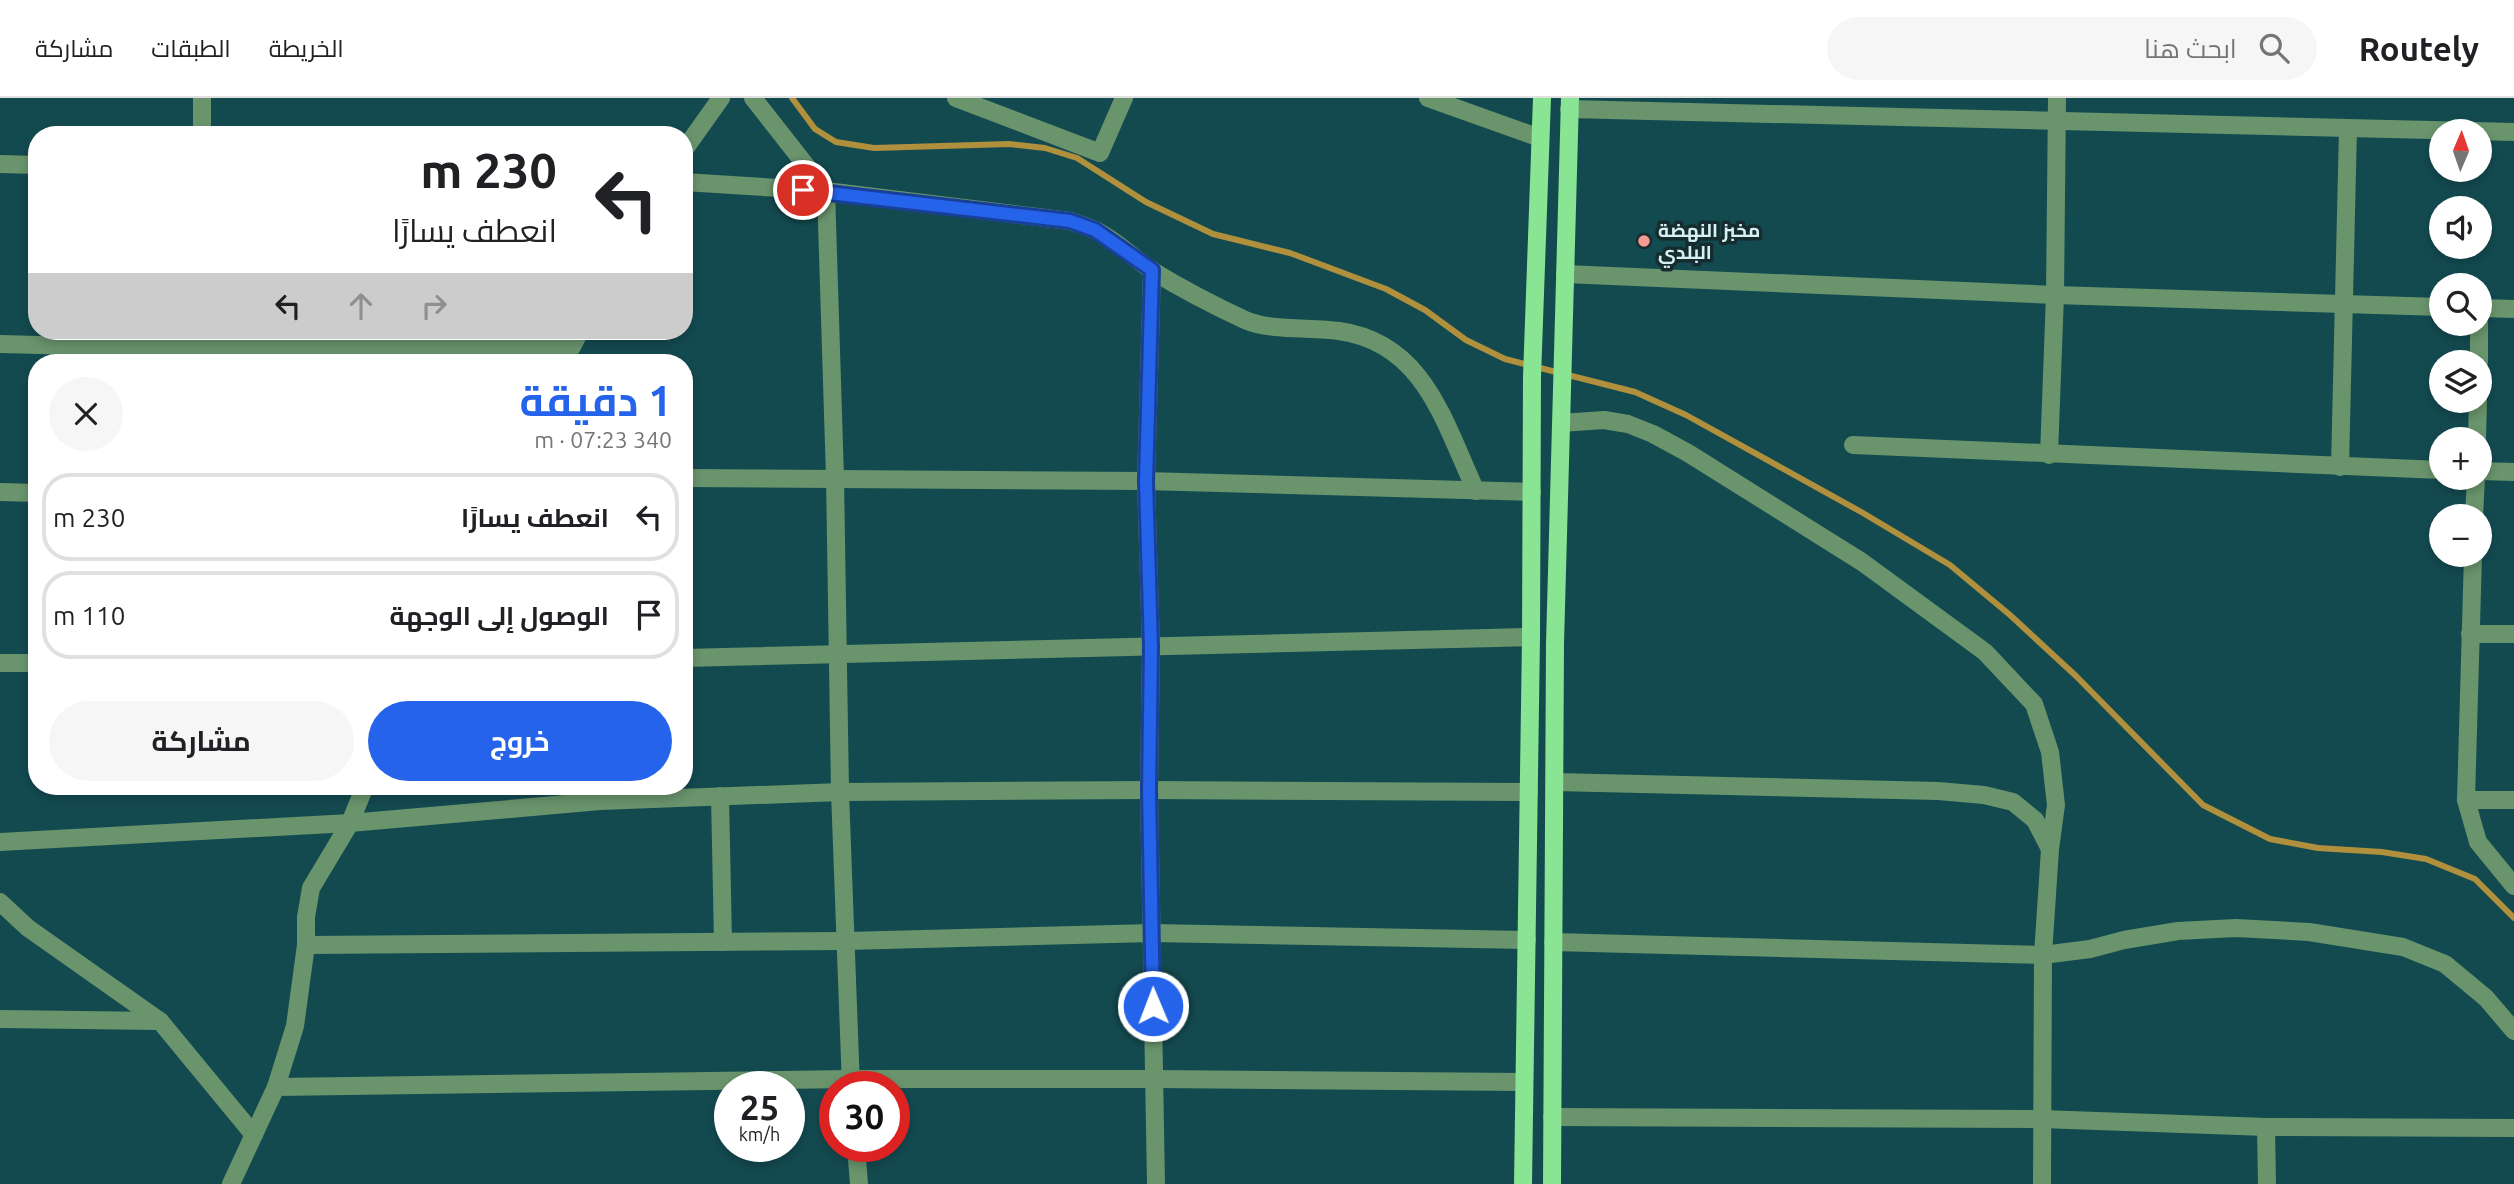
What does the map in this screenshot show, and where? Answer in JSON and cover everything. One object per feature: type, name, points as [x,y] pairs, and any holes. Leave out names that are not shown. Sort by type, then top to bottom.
[{"type":"main road","points":[[1523,1184],[1531,637],[1531,377],[1542,98]]},
{"type":"main road","points":[[1552,1184],[1561,385],[1569,103]]},
{"type":"street","points":[[202,98],[202,126]]},
{"type":"street","points":[[693,137],[721,98]]},
{"type":"street","points":[[753,98],[826,191],[835,477],[840,792],[851,1071]]},
{"type":"street","points":[[956,98],[1100,153],[1124,98]]},
{"type":"street","points":[[1428,98],[1540,138]]},
{"type":"street","points":[[2049,455],[2055,295],[2057,98]]},
{"type":"street","points":[[1569,103],[2057,121],[2514,132]]},
{"type":"street","points":[[2340,467],[2348,129]]},
{"type":"street","points":[[0,164],[28,165]]},
{"type":"street","points":[[693,183],[826,191],[1070,221],[1095,230],[1152,270],[1246,321],[1266,327],[1341,331],[1374,340],[1397,354],[1414,370],[1432,395],[1476,491]]},
{"type":"street","points":[[1152,270],[1146,481],[1151,647],[1149,790],[1156,1184]]},
{"type":"street","points":[[1565,274],[2055,295],[2429,306]]},
{"type":"street","points":[[2492,309],[2514,309]]},
{"type":"street","points":[[197,340],[197,349]]},
{"type":"street","points":[[0,344],[197,349],[572,346]]},
{"type":"street","points":[[1561,423],[1604,420],[1628,424],[1688,453],[1862,562],[1985,652],[2034,704],[2050,752],[2056,805],[2050,849],[2043,955],[2042,1184]]},
{"type":"street","points":[[1853,445],[2429,470]]},
{"type":"street","points":[[2492,471],[2514,472]]},
{"type":"street","points":[[693,478],[1146,481],[1532,492]]},
{"type":"street","points":[[0,492],[28,493]]},
{"type":"street","points":[[2473,567],[2466,800],[2478,842],[2514,886]]},
{"type":"street","points":[[2470,634],[2514,634]]},
{"type":"street","points":[[693,658],[1531,637]]},
{"type":"street","points":[[0,663],[28,663]]},
{"type":"street","points":[[1555,782],[1875,789],[1984,795],[2013,802],[2035,820],[2050,849]]},
{"type":"street","points":[[0,842],[350,823],[600,801],[840,792],[1149,790],[1529,793]]},
{"type":"street","points":[[231,1184],[276,1087],[295,1026],[311,888],[350,823],[361,795]]},
{"type":"street","points":[[720,796],[723,942]]},
{"type":"street","points":[[2466,800],[2514,800]]},
{"type":"street","points":[[0,902],[28,928],[160,1021],[254,1135]]},
{"type":"street","points":[[1553,942],[2043,955],[2090,949],[2178,931],[2236,928],[2309,932],[2403,947],[2445,964],[2486,998],[2514,1031]]},
{"type":"street","points":[[306,944],[846,942],[1152,933],[1527,940]]},
{"type":"street","points":[[0,1019],[160,1021]]},
{"type":"street","points":[[910,1082],[1154,1079],[1524,1082]]},
{"type":"street","points":[[276,1087],[819,1083]]},
{"type":"street","points":[[1552,1117],[2041,1119],[2266,1127],[2514,1128]]},
{"type":"street","points":[[2266,1127],[2267,1184]]},
{"type":"street","points":[[857,1162],[859,1184]]},
{"type":"waterway","points":[[792,98],[815,129],[836,142],[874,148],[1009,144],[1045,148],[1077,158],[1146,202],[1213,234],[1290,253],[1386,289],[1425,310],[1466,340],[1505,359],[1635,392],[1686,415],[1863,513],[1950,565],[2010,615],[2076,676],[2203,805],[2270,839],[2318,848],[2382,852],[2426,859],[2475,879],[2514,918]]},
{"type":"place","name":"مخبز النهضة البلدي","points":[[1644,241]]},
{"type":"route","points":[[803,190],[1070,221],[1095,230],[1152,270],[1146,481],[1151,647],[1149,790],[1153,1006]]}]
